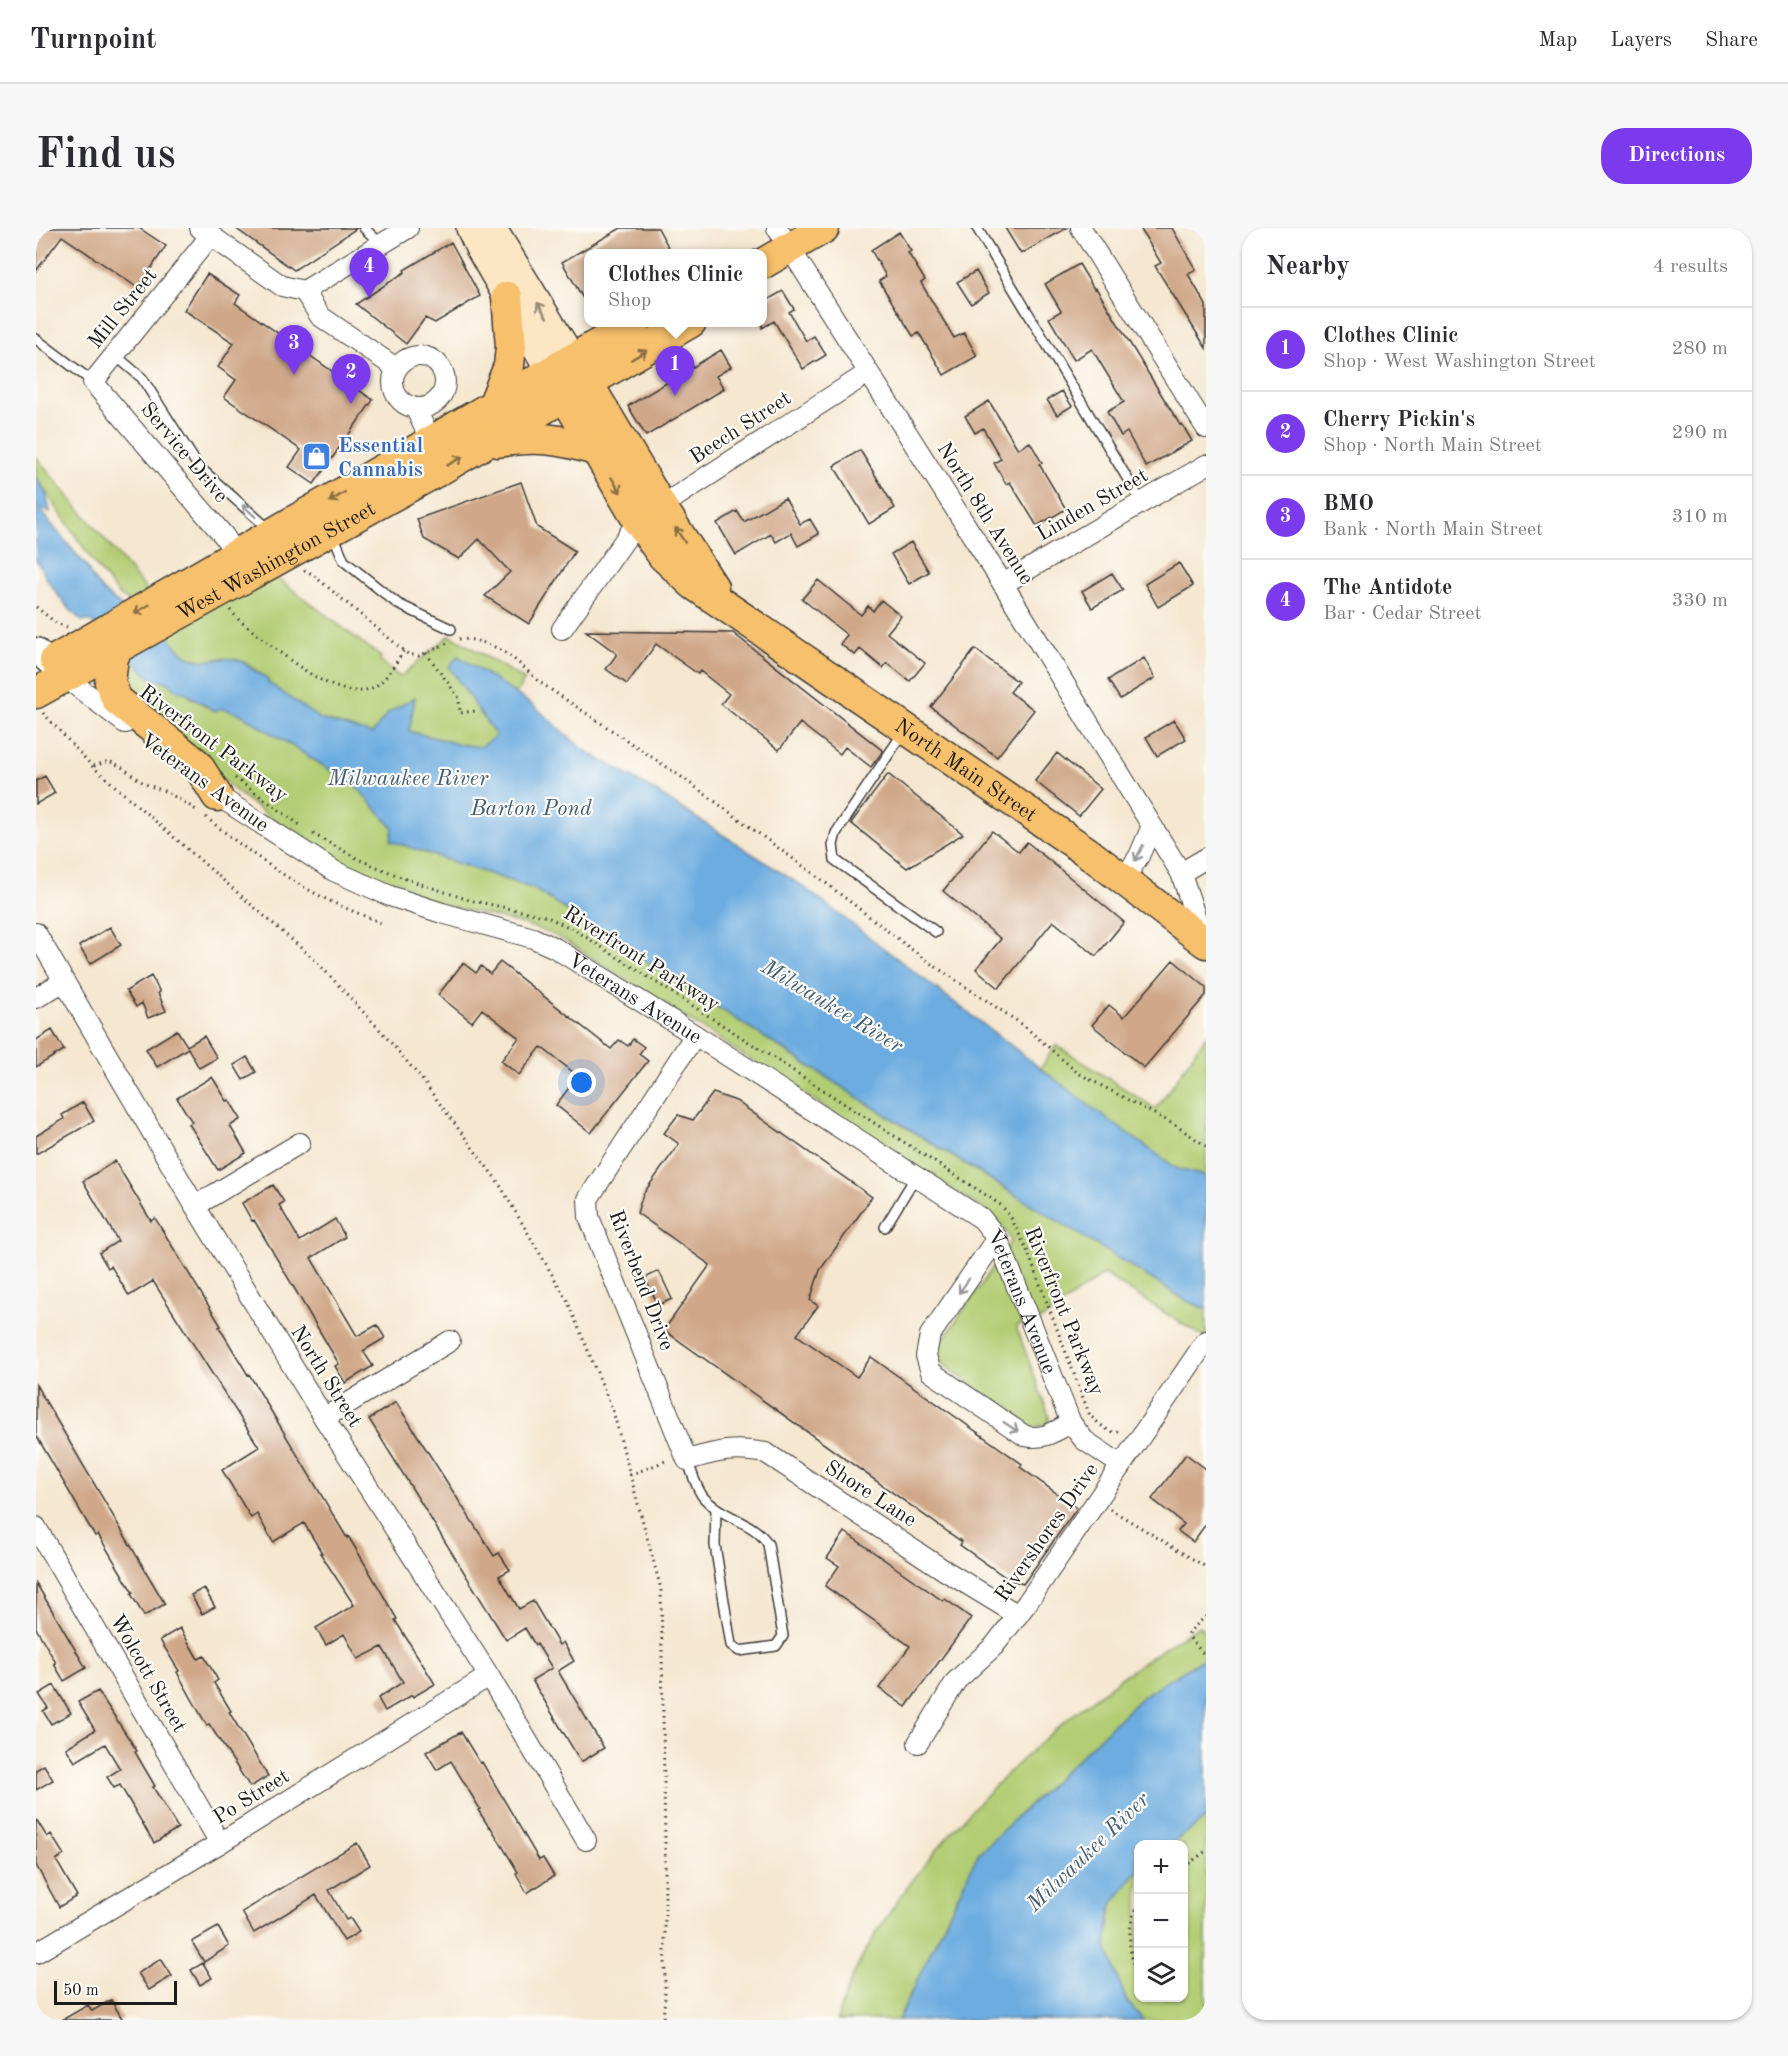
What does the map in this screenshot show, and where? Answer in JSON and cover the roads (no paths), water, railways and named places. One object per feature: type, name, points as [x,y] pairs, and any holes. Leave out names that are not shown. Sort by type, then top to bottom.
[{"type":"main road","points":[[470,228],[507,297],[570,379]]},
{"type":"main road","points":[[489,228],[496,234],[570,379]]},
{"type":"main road","points":[[767,258],[783,238],[824,228]]},
{"type":"main road","points":[[493,406],[509,366],[511,347],[507,297]]},
{"type":"main road","name":"West Washington Street","points":[[36,693],[47,665],[103,648],[205,596],[242,565],[331,530],[485,444],[570,379],[630,327]]},
{"type":"main road","name":"West Washington Street","points":[[286,547],[431,442],[493,406],[570,379],[680,327]]},
{"type":"main road","name":"North Main Street","points":[[570,379],[595,450],[722,602],[1124,879],[1205,942]]},
{"type":"main road","name":"North Main Street","points":[[570,379],[649,514]]},
{"type":"main road","points":[[485,444],[521,438],[545,438],[595,450]]},
{"type":"main road","points":[[103,648],[110,683],[117,700],[223,785]]},
{"type":"street","points":[[206,232],[282,286],[304,291],[408,228]]},
{"type":"street","points":[[1081,228],[1206,428]]},
{"type":"street","name":"Mill Street","points":[[93,382],[206,232]]},
{"type":"street","name":"North 8th Avenue","points":[[783,238],[1003,584],[1181,873],[1205,942]]},
{"type":"street","points":[[304,291],[320,316],[396,368]]},
{"type":"street","points":[[427,356],[441,367],[446,383],[444,392],[433,405],[416,408],[404,404],[394,391],[393,376],[396,368],[410,357],[427,356]]},
{"type":"street","name":"Beech Street","points":[[649,514],[868,373]]},
{"type":"street","name":"Service Drive","points":[[93,382],[224,536],[242,565]]},
{"type":"street","points":[[416,408],[431,442]]},
{"type":"street","name":"Linden Street","points":[[1003,584],[1206,465]]},
{"type":"street","points":[[562,630],[649,514]]},
{"type":"street","name":"Veterans Avenue","points":[[47,665],[223,785],[334,870],[390,896],[533,938],[555,948],[982,1219],[998,1238],[1071,1423],[1084,1440],[1121,1465]]},
{"type":"street","points":[[1124,879],[1139,856],[1152,826]]},
{"type":"street","points":[[1181,873],[1206,858]]},
{"type":"street","name":"North Street","points":[[36,933],[195,1206],[324,1418],[489,1676],[586,1840]]},
{"type":"street","points":[[36,998],[64,981]]},
{"type":"street","name":"Riverbend Drive","points":[[687,1460],[589,1217],[588,1199],[695,1035]]},
{"type":"street","points":[[195,1206],[300,1143]]},
{"type":"street","points":[[998,1238],[930,1335],[926,1356],[932,1372],[1025,1436],[1044,1437],[1071,1423]]},
{"type":"street","points":[[324,1418],[450,1341]]},
{"type":"street","name":"Rivershores Drive","points":[[918,1743],[956,1681],[994,1646],[1018,1615],[1206,1341]]},
{"type":"street","name":"Shore Lane","points":[[687,1460],[722,1450],[743,1449],[766,1453],[944,1570],[1018,1615]]},
{"type":"street","name":"Wolcott Street","points":[[36,1527],[220,1843]]},
{"type":"street","name":"Po Street","points":[[36,1953],[220,1843],[489,1676]]},
{"type":"lane","points":[[364,228],[381,244]]},
{"type":"lane","points":[[977,228],[1142,503]]},
{"type":"lane","points":[[36,339],[93,382]]},
{"type":"lane","points":[[115,355],[142,378],[198,466],[286,547]]},
{"type":"lane","points":[[331,530],[344,561],[398,604],[451,628]]},
{"type":"lane","points":[[906,729],[836,833],[832,845],[836,860],[936,932]]},
{"type":"lane","points":[[885,1227],[916,1176]]},
{"type":"lane","points":[[687,1460],[703,1497],[716,1508],[762,1534],[768,1544],[783,1636],[776,1646],[739,1651],[731,1645],[715,1545],[716,1508]]},
{"type":"water","name":"Barton Pond","points":[[36,477],[46,493],[50,512],[41,508],[42,513],[87,567],[101,589],[122,606],[157,628],[187,656],[197,660],[235,659],[241,661],[320,719],[372,734],[388,713],[415,697],[409,731],[458,744],[480,747],[496,736],[449,667],[458,656],[533,705],[584,750],[645,785],[801,885],[1103,1116],[1178,1169],[1206,1176],[1206,1309],[1187,1301],[862,1100],[534,889],[391,841],[393,828],[356,786],[239,713],[224,709],[214,711],[186,693],[176,690],[169,683],[162,680],[154,681],[90,621],[82,621],[46,578],[36,560]]},
{"type":"water","name":"Milwaukee River","points":[[1206,1657],[1206,1818],[1176,1840],[1134,1840],[1134,1875],[1112,1904],[1106,1945],[1126,2000],[1143,2020],[898,2020],[978,1854],[1143,1696]]},
{"type":"place","name":"The Antidote","points":[[369,298]]},
{"type":"place","name":"BMO","points":[[294,375]]},
{"type":"place","name":"Clothes Clinic","points":[[675,396]]},
{"type":"place","name":"Cherry Pickin's","points":[[351,404]]},
{"type":"place","name":"Essential Cannabis","points":[[317,457]]}]
